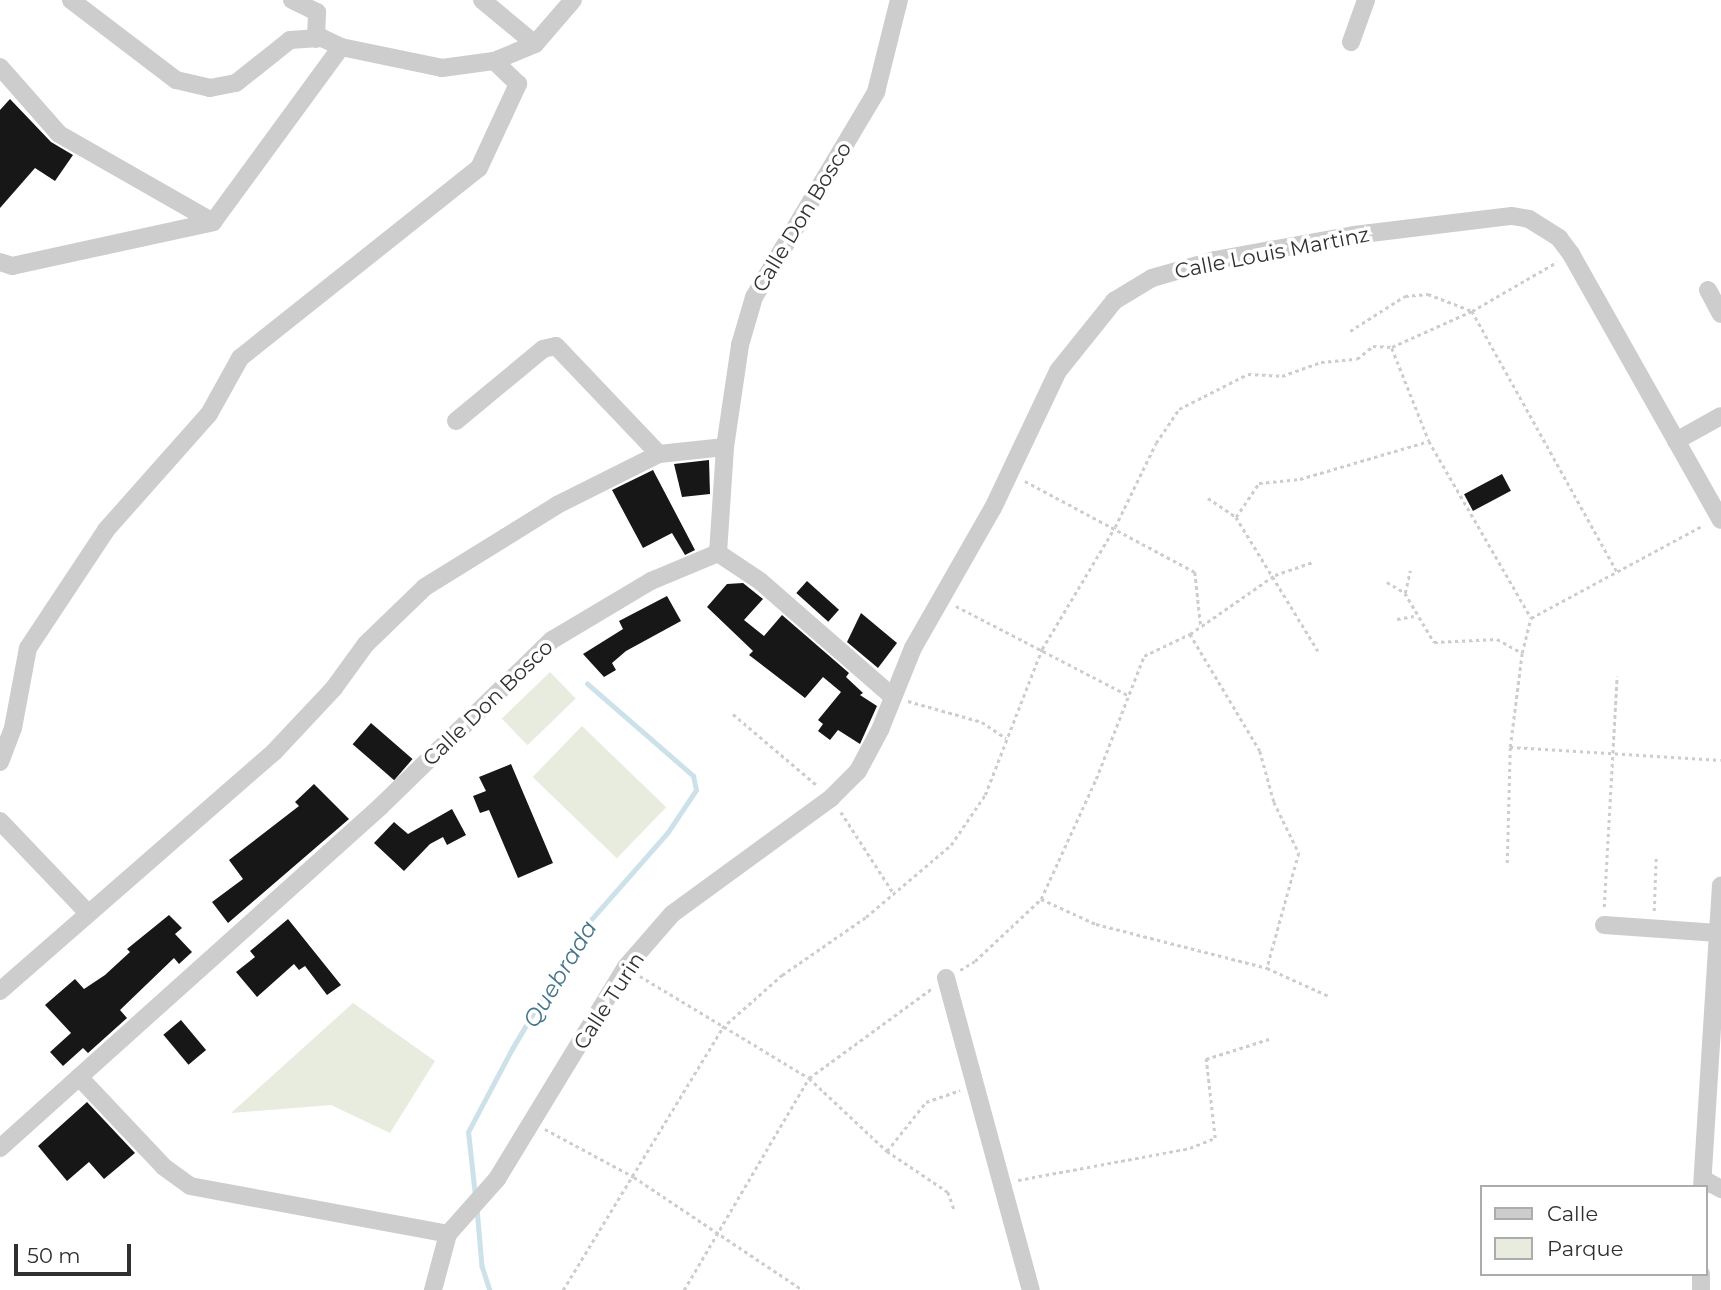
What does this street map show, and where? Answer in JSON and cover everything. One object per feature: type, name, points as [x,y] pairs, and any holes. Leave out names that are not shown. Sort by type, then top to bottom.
[{"type":"street","points":[[71,0],[176,80],[210,88],[236,83],[290,40],[316,38],[341,47],[442,68],[494,61],[535,44],[573,0]]},
{"type":"street","points":[[292,0],[317,12],[316,38]]},
{"type":"street","points":[[482,0],[535,44]]},
{"type":"street","name":"Calle Don Bosco","points":[[0,1148],[380,807],[552,640],[651,581],[718,553],[726,447],[740,345],[754,297],[876,92],[899,0]]},
{"type":"street","points":[[1351,43],[1366,0]]},
{"type":"street","points":[[0,262],[12,266],[213,222],[341,47]]},
{"type":"street","points":[[0,762],[13,728],[28,648],[106,530],[209,414],[240,358],[479,168],[518,83],[494,61]]},
{"type":"street","points":[[0,67],[59,134],[213,222]]},
{"type":"street","name":"Calle Louis Martinz","points":[[892,696],[941,599],[1010,474],[1058,371],[1083,334],[1114,301],[1152,278],[1215,260],[1354,235],[1511,216],[1543,226],[1571,254],[1720,518]]},
{"type":"street","points":[[1708,290],[1721,314]]},
{"type":"street","points":[[456,421],[543,349],[556,346],[659,454]]},
{"type":"street","points":[[1676,441],[1721,416]]},
{"type":"street","points":[[0,991],[86,911],[274,752],[334,688],[366,644],[425,587],[556,505],[659,454],[726,447]]},
{"type":"street","points":[[718,553],[760,581],[892,696]]},
{"type":"street","name":"Calle Turin","points":[[433,1290],[449,1234],[497,1179],[626,967],[672,914],[831,797],[858,771],[880,730],[892,696]]},
{"type":"street","points":[[0,821],[86,911]]},
{"type":"street","points":[[1721,886],[1702,1183],[1721,1189]]},
{"type":"street","points":[[1604,925],[1718,933]]},
{"type":"street","points":[[946,978],[1005,1183],[1031,1290]]},
{"type":"street","points":[[79,1077],[164,1167],[190,1186],[449,1234]]},
{"type":"path","points":[[563,1290],[722,1028],[782,975],[894,894],[951,845],[985,795],[1042,649],[1115,527],[1156,443],[1179,409],[1248,374],[1282,376],[1321,362],[1357,359],[1373,346],[1392,347],[1472,311],[1571,254]]},
{"type":"path","points":[[1350,331],[1405,296],[1428,294],[1472,311],[1618,573]]},
{"type":"path","points":[[1392,347],[1429,440],[1531,618],[1522,653],[1510,747],[1507,863]]},
{"type":"path","points":[[1236,517],[1259,483],[1300,479],[1429,440]]},
{"type":"path","points":[[1010,474],[1115,527],[1195,572],[1201,627]]},
{"type":"path","points":[[1208,498],[1236,517],[1275,575],[1318,651]]},
{"type":"path","points":[[1531,618],[1720,518]]},
{"type":"path","points":[[684,1290],[810,1078],[946,978],[975,961],[1041,899],[1096,779],[1144,656],[1190,634],[1275,575],[1313,562]]},
{"type":"path","points":[[1410,570],[1405,593],[1414,616],[1434,642],[1497,639],[1522,653]]},
{"type":"path","points":[[1387,582],[1405,593]]},
{"type":"path","points":[[941,599],[1128,695]]},
{"type":"path","points":[[1396,619],[1414,616]]},
{"type":"path","points":[[1190,634],[1260,751],[1274,802],[1299,853],[1267,968]]},
{"type":"path","points":[[1604,925],[1617,676]]},
{"type":"path","points":[[892,696],[982,722],[1007,738]]},
{"type":"path","points":[[733,714],[831,797],[894,894]]},
{"type":"path","points":[[1510,747],[1721,760]]},
{"type":"path","points":[[1654,928],[1656,856]]},
{"type":"path","points":[[1041,899],[1096,924],[1267,968],[1331,997]]},
{"type":"path","points":[[626,967],[722,1028],[810,1078],[887,1151],[948,1192],[954,1209]]},
{"type":"path","points":[[1005,1183],[1190,1148],[1215,1138],[1206,1059],[1269,1039]]},
{"type":"path","points":[[887,1151],[926,1102],[977,1084]]},
{"type":"path","points":[[533,1123],[634,1177],[803,1290]]},
{"type":"green space","points":[[550,672],[576,699],[528,745],[502,719]]},
{"type":"green space","points":[[582,726],[666,807],[617,858],[533,777]]},
{"type":"green space","points":[[353,1003],[435,1061],[390,1133],[331,1105],[231,1113]]},
{"type":"building","points":[[10,99],[51,142],[73,155],[55,181],[35,168],[0,208],[0,110]]},
{"type":"building","points":[[709,460],[710,494],[682,497],[674,464]]},
{"type":"building","points":[[653,470],[695,550],[685,555],[672,533],[643,548],[612,490]]},
{"type":"building","points":[[1502,474],[1511,491],[1473,511],[1464,494]]},
{"type":"building","points":[[807,581],[839,610],[828,622],[796,593]]},
{"type":"building","points":[[743,583],[763,599],[744,620],[764,636],[782,615],[849,673],[846,677],[863,693],[860,695],[877,706],[860,744],[838,730],[830,740],[818,731],[823,724],[818,720],[841,692],[823,677],[805,698],[749,655],[753,651],[707,607],[727,584]]},
{"type":"building","points":[[667,596],[681,621],[626,651],[612,663],[616,670],[604,677],[583,654],[623,629],[619,621]]},
{"type":"building","points":[[861,613],[897,643],[878,668],[847,642]]},
{"type":"building","points":[[371,723],[413,759],[394,780],[353,744]]},
{"type":"building","points":[[511,764],[553,863],[518,878],[489,810],[480,813],[473,796],[486,791],[479,777]]},
{"type":"building","points":[[314,784],[349,819],[228,923],[212,902],[243,879],[229,860],[299,806],[295,802]]},
{"type":"building","points":[[452,809],[466,835],[447,845],[443,837],[430,844],[404,871],[374,843],[394,822],[408,834]]},
{"type":"building","points":[[169,915],[182,928],[175,934],[192,952],[179,964],[174,958],[120,1010],[127,1018],[88,1053],[83,1048],[63,1066],[50,1052],[71,1033],[45,1005],[75,979],[84,989],[105,975],[130,952],[127,949]]},
{"type":"building","points":[[288,919],[341,985],[327,995],[305,966],[299,970],[294,964],[257,997],[236,972],[255,957],[250,951]]},
{"type":"building","points":[[181,1020],[206,1050],[188,1065],[163,1035]]},
{"type":"building","points":[[87,1102],[135,1153],[104,1179],[89,1162],[67,1181],[38,1146]]},
{"type":"waterway","name":"Quebrada","points":[[475,1196],[468,1132],[512,1049],[582,930],[668,832],[696,790],[693,776],[587,684]]},
{"type":"waterway","name":"Quebrada","points":[[477,1208],[482,1266],[490,1290]]}]
